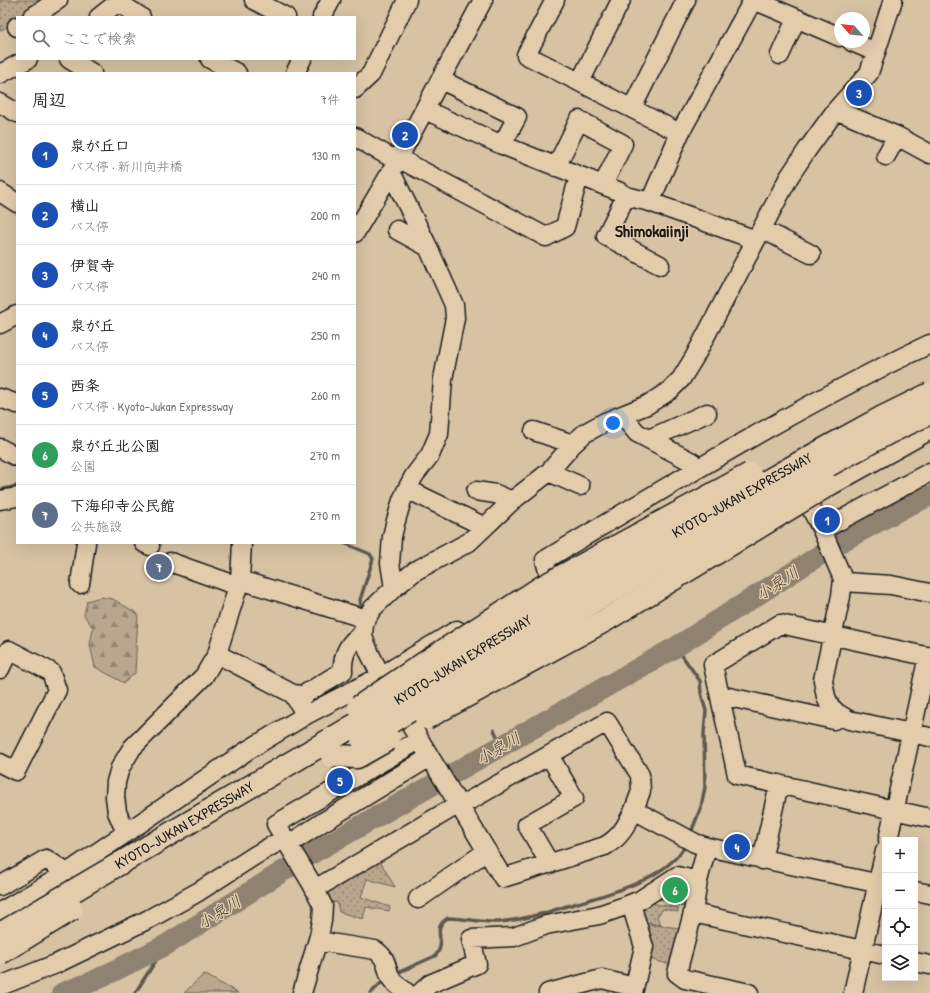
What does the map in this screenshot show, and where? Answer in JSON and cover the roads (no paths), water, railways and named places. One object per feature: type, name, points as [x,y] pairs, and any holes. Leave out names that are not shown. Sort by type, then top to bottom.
[{"type":"highway","points":[[206,813],[429,660],[542,587],[711,494],[828,433],[930,386]]},
{"type":"highway","name":"KYOTO-JUKAN EXPRESSWAY","points":[[0,934],[411,692],[608,571],[810,457],[883,417],[930,394]]},
{"type":"highway","name":"KYOTO-JUKAN EXPRESSWAY","points":[[0,953],[768,498],[930,413]]},
{"type":"highway","points":[[332,756],[357,757],[604,621],[828,485],[930,427]]},
{"type":"street","points":[[34,16],[58,0]]},
{"type":"street","points":[[254,0],[284,16]]},
{"type":"street","points":[[323,16],[331,0]]},
{"type":"street","points":[[356,88],[371,74],[407,0]]},
{"type":"street","points":[[554,0],[526,55],[680,133]]},
{"type":"street","points":[[580,82],[621,0]]},
{"type":"street","points":[[632,108],[686,0]]},
{"type":"street","points":[[650,202],[680,133],[753,0],[774,4],[796,19],[834,35]]},
{"type":"street","points":[[217,654],[293,694],[305,694],[343,671],[343,660],[347,649],[364,626],[372,609],[394,588],[415,571],[469,542],[512,501],[549,472],[573,444],[585,434],[595,427],[647,405],[669,391],[681,379],[694,358],[789,177],[836,110],[868,73],[893,0]]},
{"type":"street","points":[[100,16],[119,1],[140,16]]},
{"type":"street","points":[[358,222],[395,164],[425,110],[441,80],[476,2]]},
{"type":"street","points":[[780,55],[796,19]]},
{"type":"street","points":[[866,48],[876,52]]},
{"type":"street","points":[[0,74],[26,60]]},
{"type":"street","points":[[71,60],[90,72]]},
{"type":"street","points":[[212,60],[235,72]]},
{"type":"street","points":[[296,72],[302,60]]},
{"type":"street","points":[[441,80],[517,117],[502,145]]},
{"type":"street","points":[[0,103],[16,113]]},
{"type":"street","points":[[425,110],[502,145],[618,191],[626,196],[759,234],[811,254]]},
{"type":"street","points":[[836,110],[896,136],[930,154]]},
{"type":"street","points":[[556,167],[579,120],[623,144],[603,185]]},
{"type":"street","points":[[886,156],[896,136]]},
{"type":"street","points":[[356,138],[395,164],[546,237],[565,227],[579,176]]},
{"type":"street","points":[[394,588],[390,563],[392,537],[398,512],[407,489],[414,476],[430,455],[440,434],[443,379],[456,318],[454,305],[428,247],[395,164]]},
{"type":"street","points":[[626,196],[606,236],[660,265]]},
{"type":"street","points":[[397,230],[428,247]]},
{"type":"street","points":[[0,324],[16,316]]},
{"type":"street","points":[[550,579],[545,560],[696,470],[849,385],[930,344]]},
{"type":"street","points":[[0,398],[16,404]]},
{"type":"street","points":[[822,462],[930,406]]},
{"type":"street","points":[[649,439],[707,413]]},
{"type":"street","points":[[622,415],[637,433],[692,462],[696,470]]},
{"type":"street","points":[[0,912],[66,873],[248,750],[306,715],[381,676],[501,603],[652,530],[822,462],[930,427]]},
{"type":"street","points":[[534,431],[573,444]]},
{"type":"street","points":[[0,448],[16,456]]},
{"type":"street","points":[[549,472],[580,486]]},
{"type":"street","points":[[822,531],[930,472]]},
{"type":"street","points":[[793,473],[822,531],[842,577],[833,635],[823,680],[826,697],[830,706],[841,716],[849,720],[930,737]]},
{"type":"street","points":[[407,489],[485,527]]},
{"type":"street","points":[[476,491],[496,494],[512,501]]},
{"type":"street","points":[[0,500],[16,496]]},
{"type":"street","points":[[80,584],[86,544]]},
{"type":"street","points":[[126,833],[117,812],[115,797],[118,775],[132,748],[204,676],[217,654],[239,583],[242,544]]},
{"type":"street","points":[[170,562],[239,583],[364,626]]},
{"type":"street","points":[[842,577],[930,593]]},
{"type":"street","points":[[889,837],[894,810],[911,733],[929,657],[780,624],[713,665],[737,775],[778,784],[894,810],[930,818]]},
{"type":"street","points":[[314,886],[458,803],[549,755],[607,722],[640,775],[641,791],[634,810],[616,840],[605,846],[503,878],[487,851],[458,803],[432,760],[419,740],[381,676],[370,654],[364,626]]},
{"type":"street","points":[[0,669],[9,650],[51,672],[57,690],[16,772],[0,763]]},
{"type":"street","points":[[293,694],[306,715]]},
{"type":"street","points":[[720,695],[834,720],[841,716]]},
{"type":"street","points":[[302,993],[318,941],[323,906],[314,886],[286,845],[276,824],[419,740]]},
{"type":"street","points":[[549,755],[574,798],[527,824],[550,864]]},
{"type":"street","points":[[0,986],[56,964],[149,919],[198,892],[254,856],[286,845],[323,822],[432,760]]},
{"type":"street","points":[[762,860],[778,784]]},
{"type":"street","points":[[634,810],[701,845],[762,860],[881,884]]},
{"type":"street","points":[[701,845],[698,881],[692,913],[677,973],[685,980],[749,993]]},
{"type":"street","points":[[418,899],[487,851]]},
{"type":"street","points":[[0,886],[46,859],[66,873]]},
{"type":"street","points":[[853,993],[881,884],[882,873]]},
{"type":"street","points":[[420,993],[430,984],[477,964],[471,939],[514,937],[546,925],[599,915],[640,900],[677,876],[698,881]]},
{"type":"street","points":[[918,892],[930,894]]},
{"type":"street","points":[[548,993],[602,979],[634,990],[644,947],[631,904]]},
{"type":"street","points":[[692,913],[882,954]]},
{"type":"street","points":[[318,941],[375,950],[380,954],[391,975],[407,993]]},
{"type":"street","points":[[918,963],[930,965]]},
{"type":"waterway","points":[[0,490],[16,486]]},
{"type":"waterway","name":"小泉川","points":[[62,993],[94,981],[166,945],[304,858],[676,647],[837,544],[907,506],[930,496]]},
{"type":"waterway","points":[[346,544],[370,554],[373,559],[360,600],[361,606]]},
{"type":"waterway","points":[[676,647],[700,681],[701,693],[706,711],[704,733],[705,787],[701,807],[690,835]]},
{"type":"waterway","points":[[494,730],[502,746]]},
{"type":"waterway","points":[[395,974],[435,956],[439,951],[440,946],[440,927],[448,918],[486,922],[508,921],[540,914],[596,898],[649,877],[664,868],[677,857],[686,844]]},
{"type":"waterway","points":[[135,993],[166,945]]},
{"type":"waterway","points":[[371,993],[385,979]]},
{"type":"place","name":"伊賀寺","points":[[859,93]]},
{"type":"place","name":"横山","points":[[405,135]]},
{"type":"place","name":"泉が丘口","points":[[827,520]]},
{"type":"place","name":"下海印寺公民館","points":[[159,567]]},
{"type":"place","name":"西条","points":[[340,781]]},
{"type":"place","name":"泉が丘","points":[[737,847]]},
{"type":"place","name":"泉が丘北公園","points":[[675,890]]},
{"type":"district","name":"Shimokaiinji","points":[[652,231]]}]
